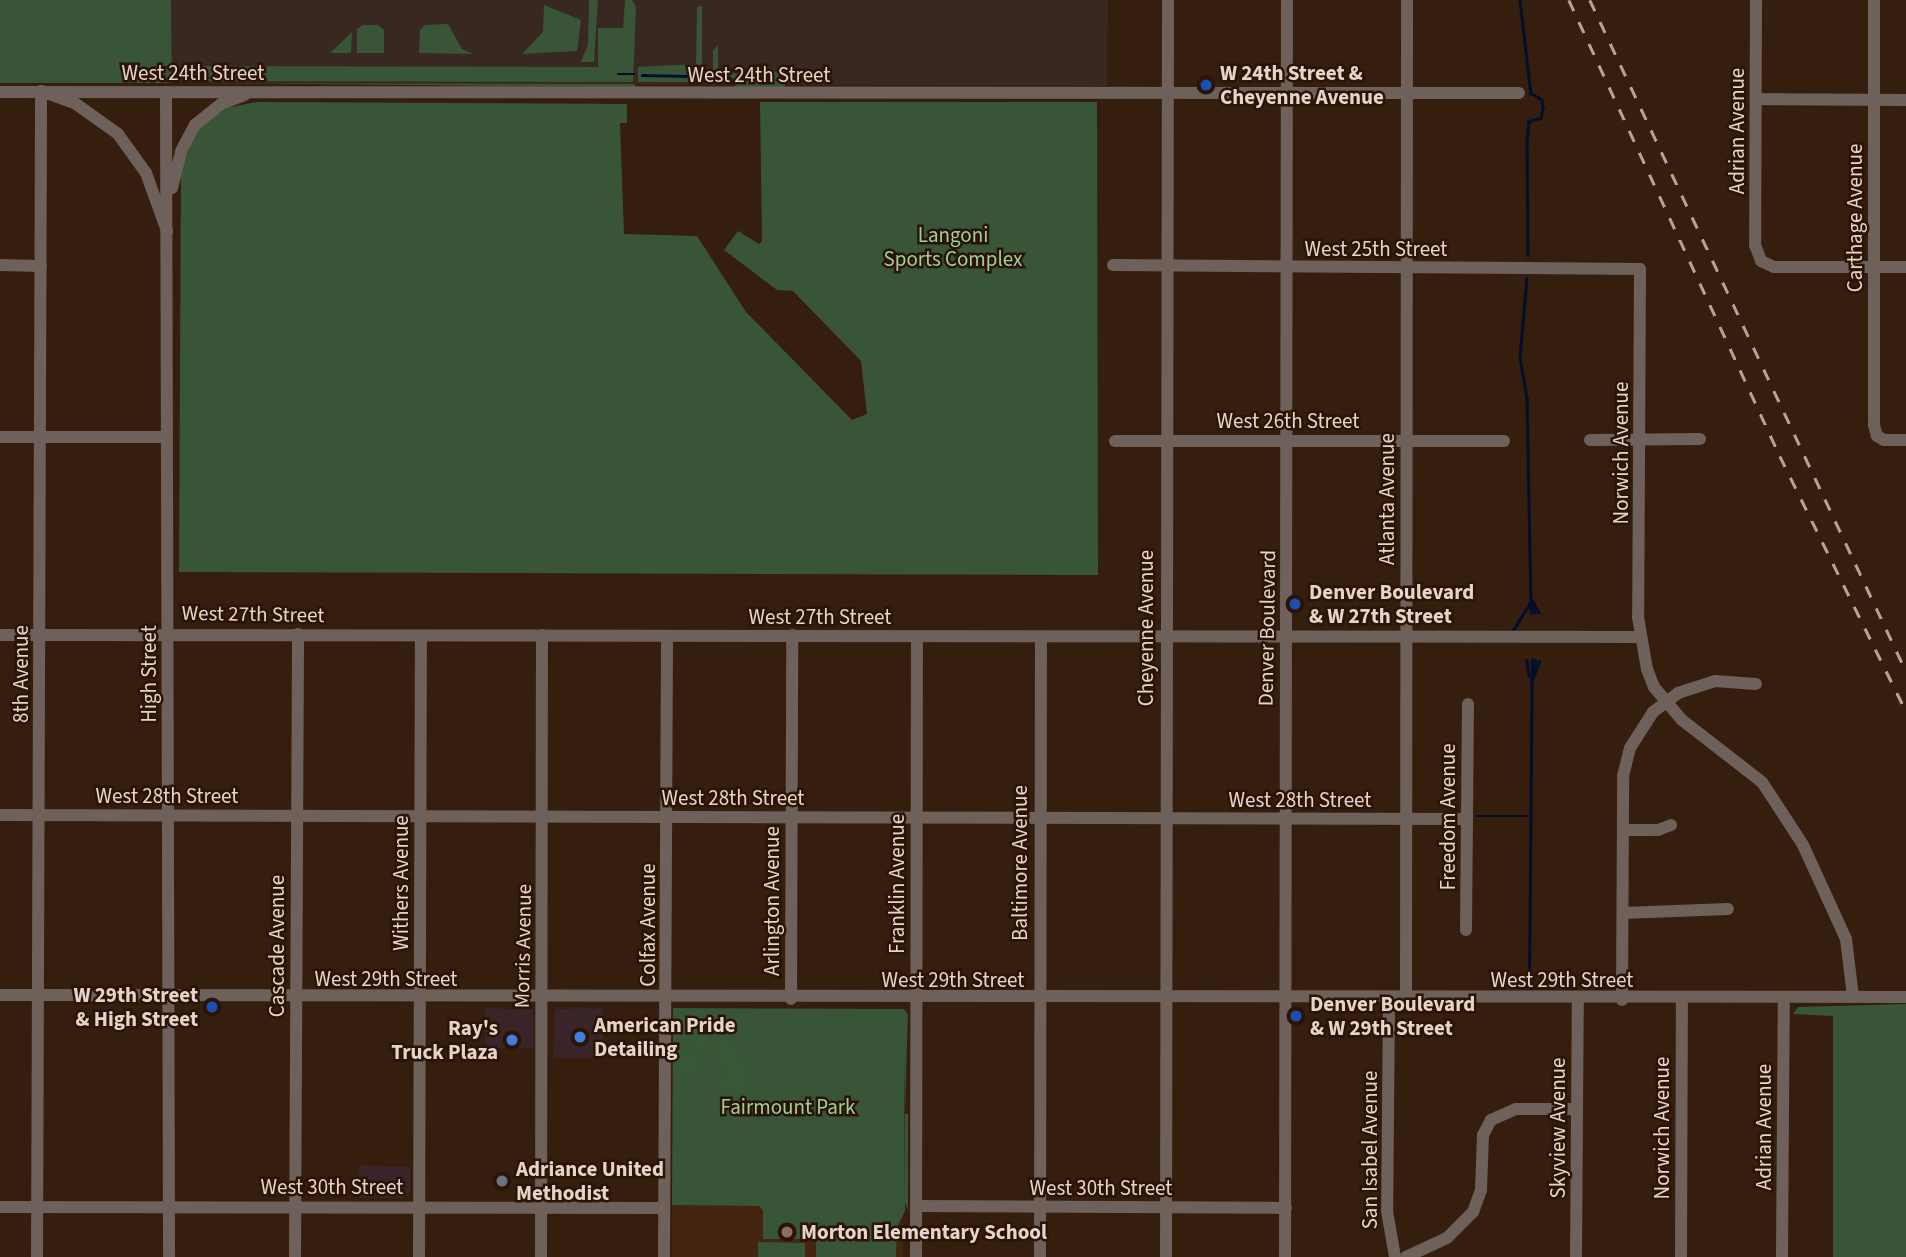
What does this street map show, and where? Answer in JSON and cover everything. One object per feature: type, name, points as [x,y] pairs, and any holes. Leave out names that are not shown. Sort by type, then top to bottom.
[{"type":"street","name":"Cheyenne Avenue","points":[[1166,1257],[1164,638],[1168,0]]},
{"type":"street","name":"Denver Boulevard","points":[[1285,1257],[1285,638],[1289,440],[1286,268],[1287,0]]},
{"type":"street","name":"Atlanta Avenue","points":[[1406,999],[1408,0]]},
{"type":"street","name":"Adrian Avenue","points":[[1756,0],[1755,245],[1761,261],[1774,267],[1875,268]]},
{"type":"street","name":"Carthage Avenue","points":[[1874,0],[1877,436],[1906,440]]},
{"type":"street","name":"West 24th Street","points":[[0,92],[1519,93]]},
{"type":"street","points":[[41,92],[99,119],[136,155],[167,225]]},
{"type":"street","name":"8th Avenue","points":[[37,1257],[41,92]]},
{"type":"street","name":"High Street","points":[[166,92],[169,1257]]},
{"type":"street","points":[[167,225],[181,151],[195,125],[221,104],[250,93]]},
{"type":"street","points":[[1756,99],[1906,100]]},
{"type":"street","points":[[0,265],[41,266]]},
{"type":"street","name":"West 25th Street","points":[[1113,265],[1640,269]]},
{"type":"street","points":[[1875,268],[1906,267]]},
{"type":"street","name":"Norwich Avenue","points":[[1640,269],[1640,637],[1654,687],[1665,702]]},
{"type":"street","points":[[0,437],[167,437]]},
{"type":"street","points":[[1590,440],[1700,439]]},
{"type":"street","name":"West 26th Street","points":[[1115,440],[1504,441]]},
{"type":"street","name":"West 27th Street","points":[[0,635],[168,632],[421,636],[1640,637]]},
{"type":"street","name":"Cascade Avenue","points":[[295,1257],[298,634]]},
{"type":"street","name":"Morris Avenue","points":[[541,1257],[544,817],[542,635]]},
{"type":"street","name":"Colfax Avenue","points":[[664,1257],[667,635]]},
{"type":"street","name":"Arlington Avenue","points":[[791,999],[792,635]]},
{"type":"street","name":"Withers Avenue","points":[[419,1257],[421,636]]},
{"type":"street","name":"Franklin Avenue","points":[[916,1257],[917,637]]},
{"type":"street","name":"Baltimore Avenue","points":[[1040,1257],[1041,638]]},
{"type":"street","points":[[1622,1000],[1623,830],[1628,755],[1643,724],[1665,702],[1716,681],[1756,684]]},
{"type":"street","points":[[1665,702],[1762,782],[1803,845],[1846,940],[1853,997]]},
{"type":"street","name":"Freedom Avenue","points":[[1466,930],[1468,704]]},
{"type":"street","name":"West 28th Street","points":[[0,815],[1467,819]]},
{"type":"street","points":[[1623,830],[1658,831],[1671,825]]},
{"type":"street","points":[[1623,913],[1728,909]]},
{"type":"street","name":"West 29th Street","points":[[0,995],[1164,1000],[1906,997]]},
{"type":"street","name":"Adrian Avenue","points":[[1783,1257],[1784,998]]},
{"type":"street","name":"San Isabel Avenue","points":[[1389,999],[1387,1212],[1395,1257]]},
{"type":"street","name":"Skyview Avenue","points":[[1576,1257],[1578,1000]]},
{"type":"street","name":"Norwich Avenue","points":[[1681,1257],[1682,1000]]},
{"type":"street","points":[[1406,1257],[1447,1238],[1473,1212],[1481,1190],[1483,1135],[1491,1120],[1516,1109],[1576,1109]]},
{"type":"street","name":"West 30th Street","points":[[916,1206],[1286,1208]]},
{"type":"street","name":"West 30th Street","points":[[0,1207],[664,1208]]},
{"type":"shaded area","points":[[171,0],[1108,0],[1107,86],[172,83]]},
{"type":"shaded area","points":[[485,1008],[533,1010],[534,1048],[485,1048]]},
{"type":"shaded area","points":[[603,1008],[603,1058],[553,1058],[555,1009]]},
{"type":"shaded area","points":[[359,1165],[410,1167],[410,1193],[403,1198],[360,1198]]},
{"type":"shaded area","name":"Morton Elementary School","points":[[672,1205],[903,1207],[903,1257],[672,1257]]},
{"type":"green space","points":[[0,0],[171,0],[172,83],[0,83]]},
{"type":"green space","points":[[589,0],[598,0],[594,62],[581,62],[588,44]]},
{"type":"green space","points":[[625,0],[632,0],[636,7],[633,82],[183,81],[184,66],[598,67],[598,28],[623,28]]},
{"type":"green space","points":[[544,5],[581,20],[577,51],[522,54],[543,32]]},
{"type":"green space","points":[[702,6],[702,73],[689,74],[696,82],[638,82],[638,67],[696,64],[697,7]]},
{"type":"green space","points":[[448,24],[462,49],[473,54],[419,53],[420,30],[425,25]]},
{"type":"green space","points":[[363,25],[378,25],[384,30],[384,53],[357,53],[357,29]]},
{"type":"green space","points":[[352,32],[351,53],[330,53]]},
{"type":"green space","points":[[718,45],[718,69],[725,73],[785,72],[785,87],[734,87],[739,82],[724,73],[713,72],[713,51]]},
{"type":"green space","points":[[184,83],[635,84],[635,87]]},
{"type":"green space","name":"Langoni Sports Complex","points":[[256,102],[627,104],[627,123],[620,123],[624,234],[697,236],[746,312],[852,420],[867,414],[861,361],[793,291],[777,290],[724,250],[738,231],[759,244],[762,241],[760,102],[1097,102],[1098,575],[179,572],[181,166],[197,130],[221,109]]},
{"type":"green space","points":[[1906,1004],[1906,1257],[1833,1257],[1833,1016],[1793,1014],[1798,1007]]},
{"type":"green space","name":"Fairmount Park","points":[[673,1008],[904,1009],[908,1014],[905,1111],[904,1056],[905,1211],[897,1227],[896,1257],[816,1257],[816,1239],[763,1239],[763,1210],[759,1206],[672,1205]]},
{"type":"green space","points":[[690,1009],[700,1014],[704,1032],[712,1040],[706,1051],[694,1044],[694,1031],[687,1030],[682,1020]]},
{"type":"green space","points":[[720,1041],[734,1043],[738,1062],[751,1072],[746,1080],[755,1088],[746,1097],[740,1098],[733,1091],[730,1097],[719,1083],[718,1076],[726,1072],[717,1051]]},
{"type":"green space","points":[[678,1048],[698,1056],[695,1074],[687,1078],[675,1064]]},
{"type":"green space","points":[[905,1114],[908,1114],[908,1210],[905,1203]]},
{"type":"green space","points":[[758,1242],[805,1243],[805,1257],[758,1257]]},
{"type":"waterway","points":[[1520,0],[1531,93],[1542,100],[1543,108],[1541,118],[1529,122],[1527,140],[1528,255]]},
{"type":"waterway","points":[[642,75],[689,76],[688,67]]},
{"type":"waterway","points":[[618,74],[634,74]]},
{"type":"waterway","points":[[1527,278],[1520,358],[1527,397],[1531,613]]},
{"type":"waterway","points":[[1513,630],[1531,601]]},
{"type":"waterway","points":[[1533,601],[1539,613]]},
{"type":"waterway","points":[[1533,605],[1535,613]]},
{"type":"waterway","points":[[1527,660],[1529,676]]},
{"type":"waterway","points":[[1529,985],[1532,660]]},
{"type":"waterway","points":[[1532,676],[1535,660]]},
{"type":"waterway","points":[[1531,683],[1539,661]]},
{"type":"waterway","points":[[1476,816],[1528,816]]},
{"type":"railway","points":[[1569,0],[1780,456],[1906,711]]},
{"type":"railway","points":[[1590,0],[1906,671]]},
{"type":"place","name":"W 24th Street & Cheyenne Avenue","points":[[1206,85]]},
{"type":"place","name":"Denver Boulevard & W 27th Street","points":[[1295,604]]},
{"type":"place","name":"W 29th Street & High Street","points":[[212,1007]]},
{"type":"place","name":"Denver Boulevard & W 29th Street","points":[[1296,1016]]},
{"type":"place","name":"American Pride Detailing","points":[[580,1037]]},
{"type":"place","name":"Ray's Truck Plaza","points":[[512,1040]]},
{"type":"place","name":"Adriance United Methodist","points":[[502,1181]]},
{"type":"place","name":"Morton Elementary School","points":[[787,1232]]}]
